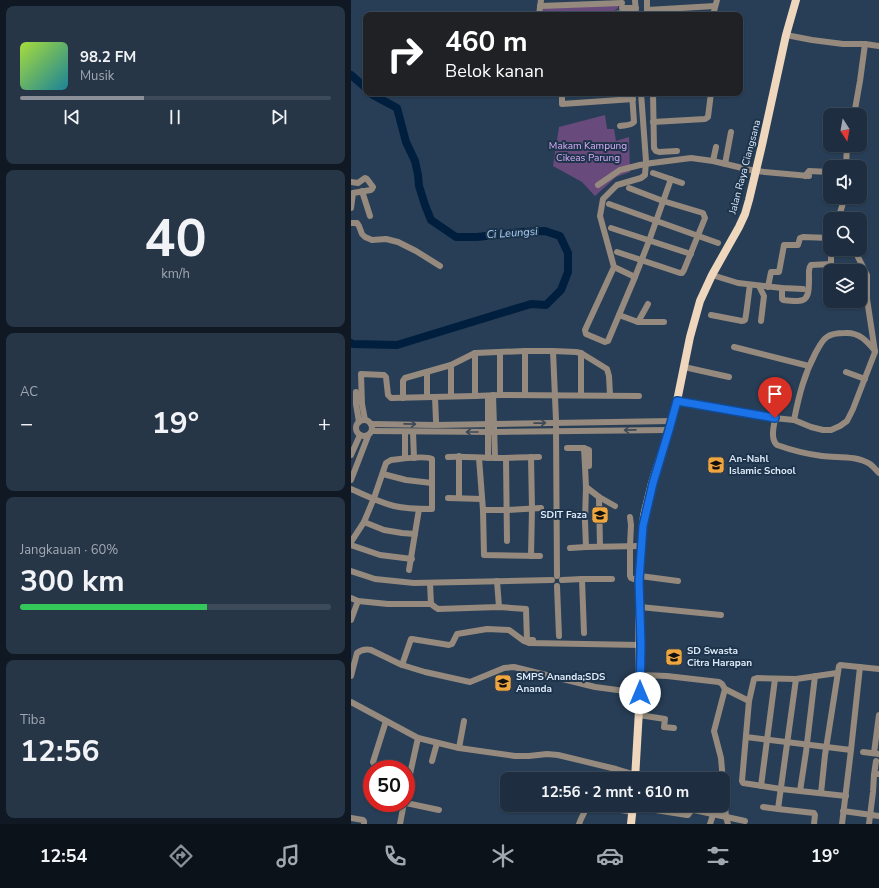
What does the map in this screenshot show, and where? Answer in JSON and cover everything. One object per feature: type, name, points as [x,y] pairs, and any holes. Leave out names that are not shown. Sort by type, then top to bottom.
[{"type":"main road","name":"Jalan Raya Ciangsana","points":[[635,772],[640,693],[640,578],[644,516],[677,401],[697,310],[712,275],[745,214],[764,138],[795,0]]},
{"type":"main road","points":[[631,824],[632,812]]},
{"type":"street","points":[[635,0],[636,12]]},
{"type":"street","points":[[647,0],[647,12],[716,3]]},
{"type":"street","points":[[541,3],[636,8]]},
{"type":"street","points":[[613,12],[623,8]]},
{"type":"street","points":[[786,35],[843,44],[865,44],[879,46]]},
{"type":"street","points":[[855,108],[865,44]]},
{"type":"street","points":[[562,96],[562,104],[633,96],[634,122],[629,125],[620,126]]},
{"type":"street","points":[[641,96],[646,166],[645,175],[641,178],[617,185],[603,199],[599,216],[614,267],[585,330],[586,334],[605,342],[608,341],[642,261],[671,179]]},
{"type":"street","points":[[653,96],[654,148],[659,152],[677,151]]},
{"type":"street","points":[[653,122],[705,119],[708,117],[711,96]]},
{"type":"street","points":[[725,164],[731,132]]},
{"type":"street","points":[[713,161],[715,147]]},
{"type":"street","points":[[598,185],[620,170],[640,165],[691,158],[713,161],[755,171],[807,176],[809,171],[823,172]]},
{"type":"street","points":[[653,173],[682,183]]},
{"type":"street","points":[[351,182],[358,183],[365,178],[373,188],[371,190],[353,193],[351,208]]},
{"type":"street","points":[[617,252],[682,273],[705,218],[703,213],[663,201],[629,188]]},
{"type":"street","points":[[362,191],[370,216]]},
{"type":"street","points":[[609,204],[718,243]]},
{"type":"street","points":[[840,212],[843,204]]},
{"type":"street","points":[[351,223],[357,223],[365,237],[373,240],[386,239],[405,245],[440,266]]},
{"type":"street","points":[[611,228],[691,254]]},
{"type":"street","points":[[768,287],[771,272],[779,272],[784,245],[798,244],[800,238],[803,237],[823,238]]},
{"type":"street","points":[[831,256],[831,264]]},
{"type":"street","points":[[782,288],[783,300],[802,301],[806,299],[809,291],[809,267],[811,265],[823,264]]},
{"type":"street","points":[[614,267],[635,277]]},
{"type":"street","points":[[712,275],[750,285],[803,288]]},
{"type":"street","points":[[711,314],[745,321],[750,285]]},
{"type":"street","points":[[759,286],[764,296],[761,321]]},
{"type":"street","points":[[677,401],[794,420],[823,430],[831,430],[840,426],[847,421],[853,409],[875,352],[867,300]]},
{"type":"street","points":[[638,322],[649,304]]},
{"type":"street","points":[[619,315],[638,322],[664,322]]},
{"type":"street","points":[[794,420],[809,366],[821,343],[827,337],[834,334],[849,333],[862,337],[875,352]]},
{"type":"street","points":[[734,347],[809,366]]},
{"type":"street","points":[[525,351],[525,395]]},
{"type":"street","points":[[403,398],[404,378],[451,365],[475,353],[525,351],[581,353],[607,369],[610,395]]},
{"type":"street","points":[[553,351],[556,422],[557,579],[561,584],[557,586],[559,636]]},
{"type":"street","points":[[492,458],[491,424],[493,395],[500,352]]},
{"type":"street","points":[[475,353],[475,396]]},
{"type":"street","points":[[581,353],[581,395]]},
{"type":"street","points":[[451,365],[451,396]]},
{"type":"street","points":[[684,367],[729,377]]},
{"type":"street","points":[[427,372],[427,397]]},
{"type":"street","points":[[846,372],[865,379]]},
{"type":"street","points":[[356,403],[361,374],[384,375],[386,377],[389,397],[403,398],[493,395],[639,396]]},
{"type":"street","points":[[356,392],[356,403],[362,421]]},
{"type":"street","points":[[435,397],[436,421]]},
{"type":"street","points":[[775,418],[773,438],[774,443],[777,445],[799,452],[861,460],[871,465],[879,473]]},
{"type":"street","points":[[669,430],[405,432],[370,433],[364,437],[357,432],[356,427],[362,421],[368,421],[371,424],[436,425],[671,420]]},
{"type":"street","points":[[351,480],[373,427],[371,424]]},
{"type":"street","points":[[405,432],[405,458]]},
{"type":"street","points":[[413,432],[414,458]]},
{"type":"street","points":[[351,455],[360,435]]},
{"type":"street","points":[[567,448],[585,448],[589,450],[589,466],[585,466],[586,547]]},
{"type":"street","points":[[459,456],[459,498]]},
{"type":"street","points":[[448,457],[539,457]]},
{"type":"street","points":[[531,457],[531,556]]},
{"type":"street","points":[[351,489],[374,498],[396,506],[432,509],[432,459],[405,458],[391,460],[386,463],[383,474],[374,498],[364,522],[351,544],[380,555],[411,560]]},
{"type":"street","points":[[479,458],[483,510],[484,555],[540,556]]},
{"type":"street","points":[[506,458],[507,540]]},
{"type":"street","points":[[383,474],[406,480],[432,483]]},
{"type":"street","points":[[586,487],[599,497],[615,506],[599,508]]},
{"type":"street","points":[[599,497],[600,546]]},
{"type":"street","points":[[448,498],[482,499]]},
{"type":"street","points":[[483,510],[541,508]]},
{"type":"street","points":[[409,570],[419,509]]},
{"type":"street","points":[[630,517],[631,578],[678,582]]},
{"type":"street","points":[[364,522],[384,530],[415,534]]},
{"type":"street","points":[[570,548],[641,546]]},
{"type":"street","points":[[351,571],[375,580],[409,583],[612,579]]},
{"type":"street","points":[[582,579],[584,633]]},
{"type":"street","points":[[497,581],[499,607]]},
{"type":"street","points":[[430,583],[431,604]]},
{"type":"street","points":[[351,598],[358,601],[388,604],[431,604],[438,609],[499,607],[526,609],[527,640],[544,640]]},
{"type":"street","points":[[351,620],[358,601]]},
{"type":"street","points":[[640,607],[721,615]]},
{"type":"street","points":[[402,665],[411,639],[449,645],[452,644],[457,634],[487,629],[509,630],[529,643],[641,645]]},
{"type":"street","points":[[351,676],[357,654],[363,650],[371,650],[402,665],[425,672],[470,682],[504,668],[514,667],[595,687],[640,693]]},
{"type":"street","points":[[821,793],[826,747],[839,666],[879,669]]},
{"type":"street","points":[[842,824],[860,667]]},
{"type":"street","points":[[837,673],[796,679],[754,679],[749,701],[742,782],[781,789],[846,796]]},
{"type":"street","points":[[640,675],[667,676],[719,682],[725,689],[749,701]]},
{"type":"street","points":[[800,791],[815,676]]},
{"type":"street","points":[[761,786],[775,679]]},
{"type":"street","points":[[778,809],[796,679]]},
{"type":"street","points":[[725,689],[714,731],[721,758],[728,824]]},
{"type":"street","points":[[351,702],[418,738],[437,743],[459,748],[515,756],[547,754],[558,755],[623,772]]},
{"type":"street","points":[[639,715],[665,719],[664,727],[674,728]]},
{"type":"street","points":[[863,752],[877,754],[879,715]]},
{"type":"street","points":[[374,760],[386,721]]},
{"type":"street","points":[[459,748],[465,721]]},
{"type":"street","points":[[746,737],[851,750]]},
{"type":"street","points":[[413,760],[418,738]]},
{"type":"street","points":[[432,761],[437,743]]},
{"type":"street","points":[[869,824],[870,814],[876,793],[876,762]]},
{"type":"street","points":[[415,805],[439,810]]},
{"type":"street","points":[[763,807],[814,813],[814,824]]},
{"type":"street","points":[[843,811],[879,816]]},
{"type":"street","points":[[400,824],[403,812]]},
{"type":"street","points":[[579,824],[584,812]]},
{"type":"street","points":[[668,812],[687,816],[690,812]]},
{"type":"street","points":[[704,812],[745,821]]},
{"type":"street","points":[[710,824],[713,814]]},
{"type":"street","points":[[351,818],[363,820],[365,821],[364,824]]},
{"type":"green space","points":[[618,5],[618,8],[614,11],[606,12],[542,12],[543,8]]},
{"type":"green space","name":"Makam Kampung Cikeas Parung","points":[[605,115],[607,129],[614,129],[616,141],[629,137],[630,172],[616,177],[595,196],[582,182],[553,166],[559,127]]},
{"type":"waterway","name":"Ci Leungsi","points":[[351,75],[363,85]]},
{"type":"waterway","name":"Ci Leungsi","points":[[351,343],[397,345],[531,304],[546,305],[561,290],[568,272],[568,253],[560,236],[545,231],[477,237],[456,237],[431,220],[419,186],[415,161],[406,142],[397,108],[375,96]]},
{"type":"place","name":"An-Nahl Islamic School","points":[[716,465]]},
{"type":"place","name":"SDIT Faza","points":[[600,515]]},
{"type":"place","name":"SD Swasta Citra Harapan","points":[[674,657]]},
{"type":"place","name":"SMPS Ananda;SDS Ananda","points":[[503,683]]},
{"type":"route","points":[[640,693],[641,645],[639,581],[644,516],[677,401],[775,418]]}]
